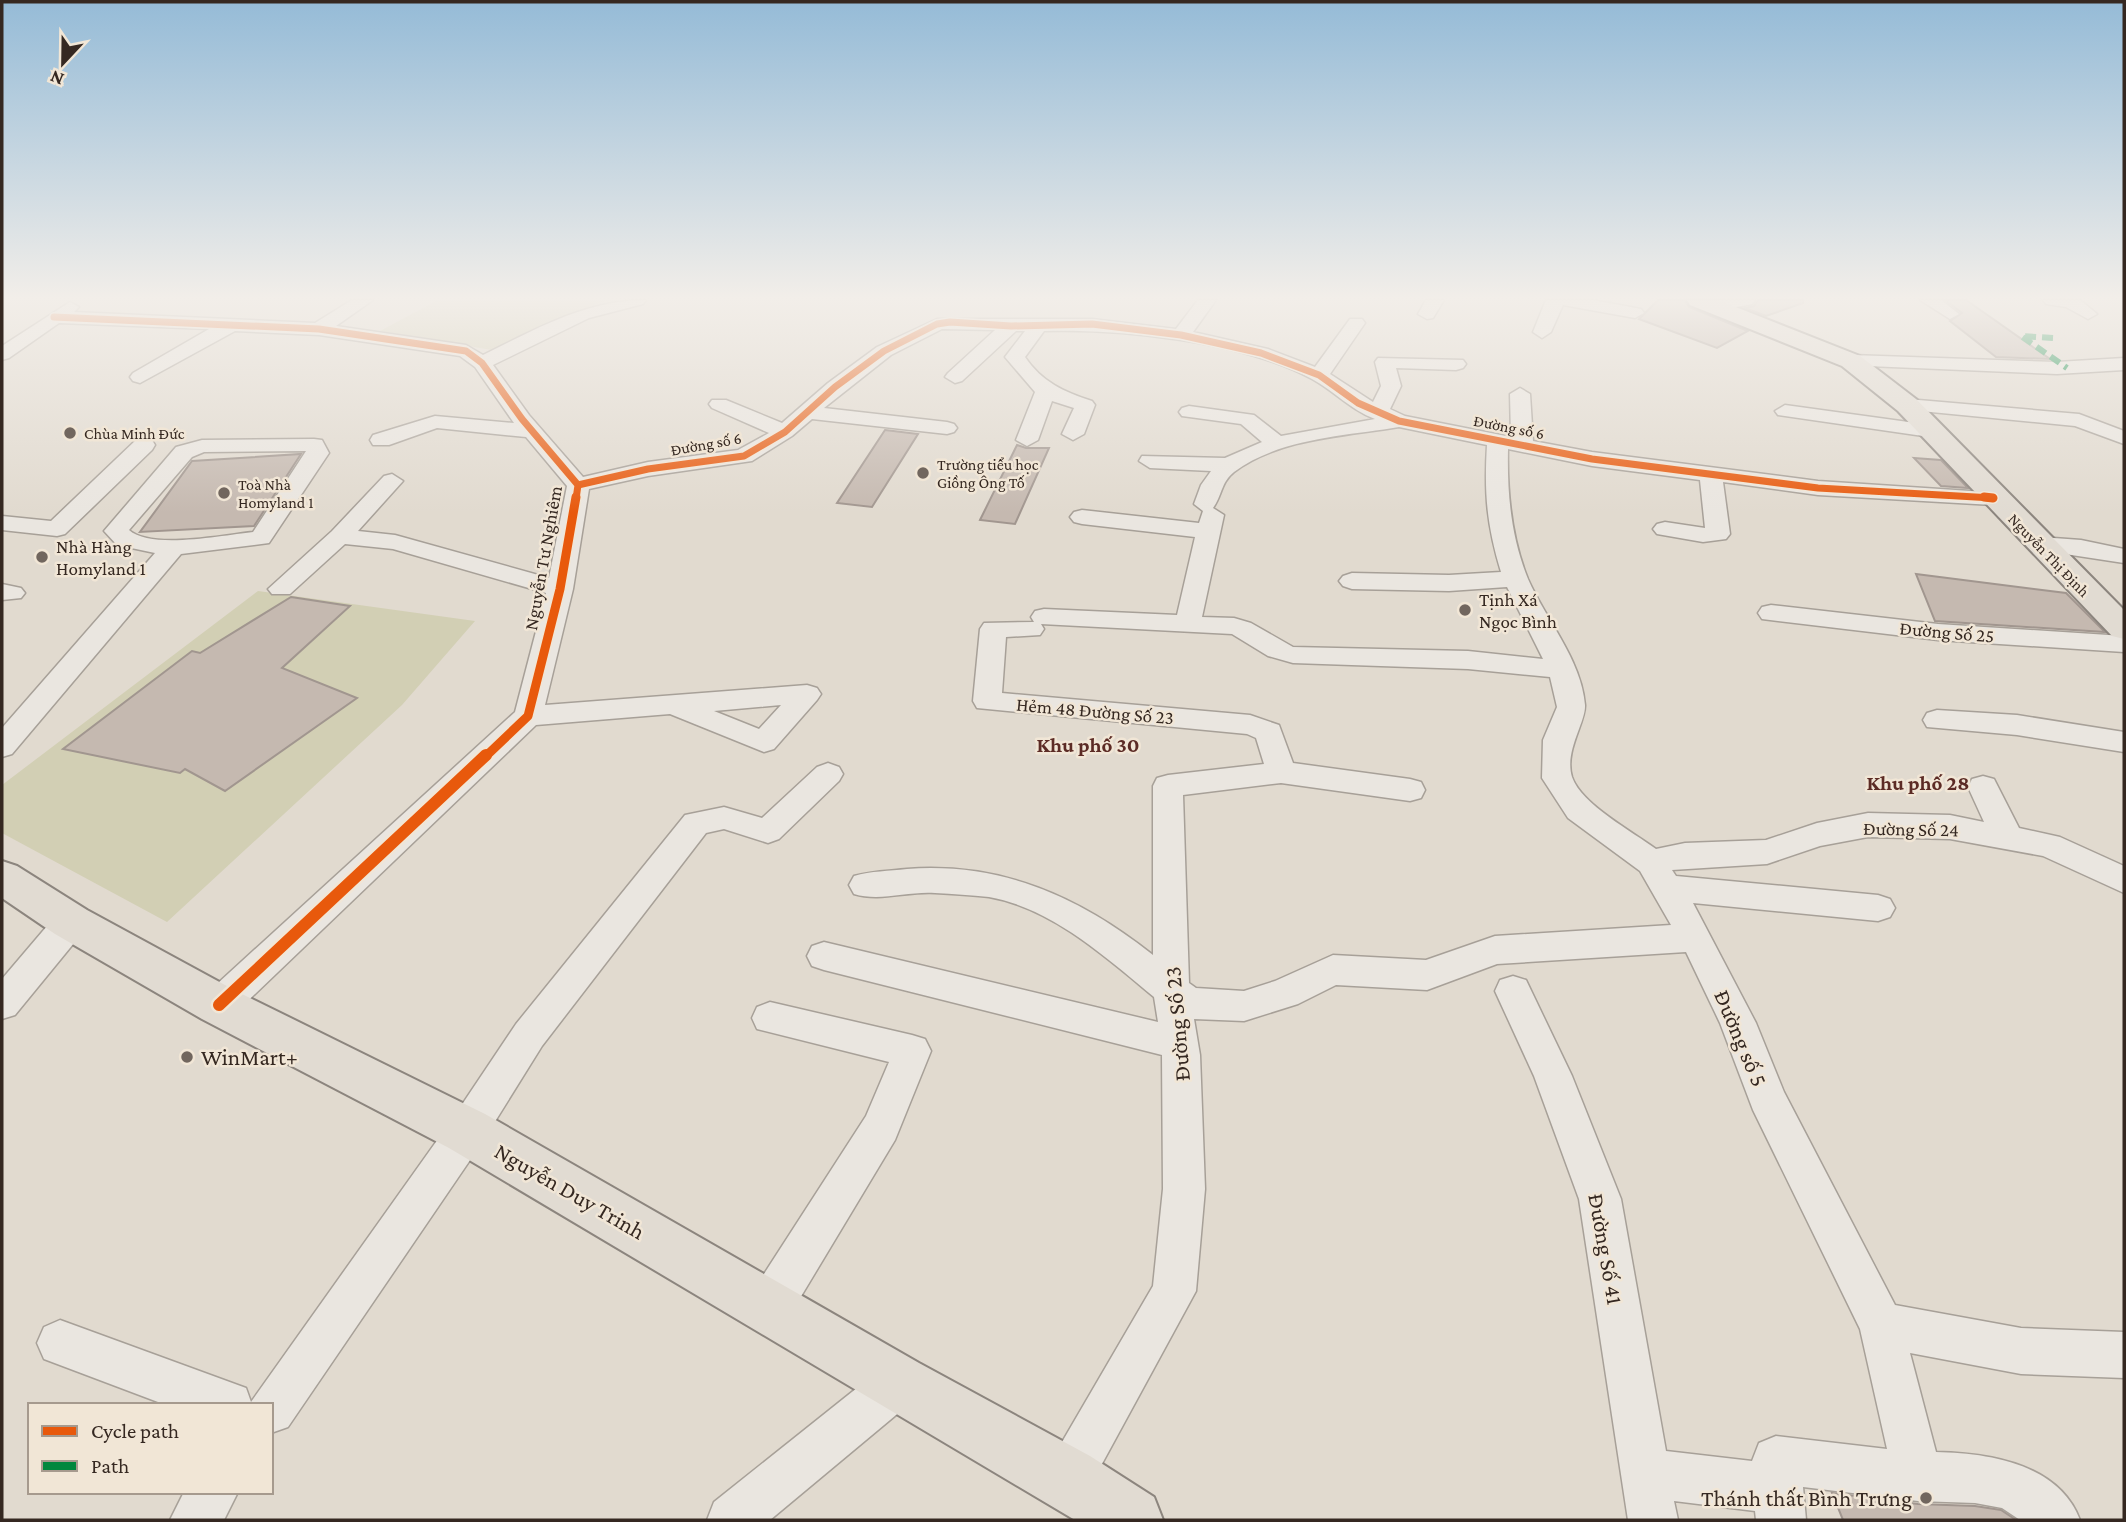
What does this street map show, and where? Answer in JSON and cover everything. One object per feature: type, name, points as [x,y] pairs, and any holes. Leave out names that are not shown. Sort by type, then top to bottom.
[{"type":"main road","name":"Nguyễn Thị Định","points":[[1864,371],[1907,405],[1993,498],[2124,629]]},
{"type":"main road","name":"Nguyễn Duy Trinh","points":[[2,877],[71,922],[219,1005],[467,1131],[898,1384],[1068,1478],[1131,1520]]},
{"type":"street","points":[[140,377],[150,371]]},
{"type":"street","name":"Nguyễn Tư Nghiêm","points":[[488,371],[532,431],[578,485],[560,589],[528,716]]},
{"type":"street","name":"Đường số 6","points":[[578,485],[648,469],[744,456],[785,432],[857,371]]},
{"type":"street","points":[[955,377],[962,371]]},
{"type":"street","points":[[1024,371],[1045,391],[1085,405],[1073,434]]},
{"type":"street","name":"Đường số 6","points":[[1312,371],[1358,403],[1399,421],[1604,461],[1818,488],[1993,498]]},
{"type":"street","points":[[1320,375],[1323,371]]},
{"type":"street","points":[[1378,412],[1391,386],[1387,371]]},
{"type":"street","points":[[1027,440],[1045,391]]},
{"type":"street","name":"Đường số 5","points":[[1520,394],[1510,443],[1496,480],[1500,530],[1516,579],[1562,670],[1571,707],[1558,740],[1557,778],[1579,810],[1659,875],[1696,938],[1738,1023],[1767,1098],[1881,1325],[1918,1477]]},
{"type":"street","points":[[719,404],[785,432]]},
{"type":"street","points":[[1907,405],[2079,420],[2124,438]]},
{"type":"street","points":[[1786,411],[1930,430]]},
{"type":"street","points":[[807,412],[947,428]]},
{"type":"street","points":[[1189,412],[1247,419],[1275,442]]},
{"type":"street","points":[[1399,421],[1275,442],[1231,465],[1215,477],[1188,623],[1245,629],[1279,651],[1293,654],[1468,660],[1562,670]]},
{"type":"street","points":[[381,440],[435,422],[532,431]]},
{"type":"street","points":[[2,523],[57,529],[144,445]]},
{"type":"street","points":[[2,747],[175,546],[261,538],[318,453],[314,445],[202,446],[184,452],[116,531],[120,538],[140,547],[175,546]]},
{"type":"street","points":[[1150,461],[1231,465]]},
{"type":"street","points":[[1665,529],[1703,536],[1718,534],[1711,476]]},
{"type":"street","points":[[281,589],[340,536],[392,481]]},
{"type":"street","points":[[1082,517],[1209,516]]},
{"type":"street","points":[[340,536],[395,542],[560,589]]},
{"type":"street","points":[[2040,544],[2081,547],[2124,556]]},
{"type":"street","points":[[1352,581],[1449,583],[1516,579]]},
{"type":"street","name":"Đường Số 25","points":[[1771,613],[1938,632],[2124,643]]},
{"type":"street","name":"Hẻm 48 Đường Số 23","points":[[1188,623],[1037,623],[993,629],[988,701],[1250,725],[1269,732],[1281,772]]},
{"type":"street","points":[[219,1005],[528,716],[674,706]]},
{"type":"street","points":[[1937,720],[2017,725],[2124,743]]},
{"type":"street","name":"Đường Số 23","points":[[1068,1478],[1174,1291],[1184,1189],[1179,1043],[1171,987],[1168,786],[1281,772],[1410,790]]},
{"type":"street","points":[[273,1407],[467,1131],[529,1035],[696,823],[724,818],[768,831],[828,774]]},
{"type":"street","points":[[1983,787],[2008,838]]},
{"type":"street","name":"Đường Số 24","points":[[1659,875],[1685,855],[1767,852],[1817,835],[1868,825],[1950,827],[2049,845],[2124,880]]},
{"type":"street","points":[[1659,875],[1878,908]]},
{"type":"street","points":[[866,886],[931,880],[992,885],[1051,905],[1112,942],[1188,1003],[1244,1006],[1285,993],[1333,970],[1427,975],[1495,950],[1593,942],[1696,938]]},
{"type":"street","points":[[2,1004],[71,922]]},
{"type":"street","points":[[824,957],[1179,1043]]},
{"type":"street","name":"Đường Số 41","points":[[1513,991],[1553,1076],[1600,1199],[1653,1520]]},
{"type":"street","points":[[769,1307],[881,1126],[912,1051],[770,1018]]},
{"type":"street","points":[[1881,1325],[2021,1351],[2124,1356]]},
{"type":"street","points":[[60,1343],[224,1403]]},
{"type":"street","points":[[733,1520],[898,1384]]},
{"type":"street","points":[[1644,1472],[1780,1505],[1776,1460],[1918,1477],[1970,1476],[2011,1485],[2043,1506],[2054,1520]]},
{"type":"street","points":[[195,1520],[214,1494]]},
{"type":"shaded area","points":[[258,591],[475,621],[402,705],[167,922],[2,833],[2,785]]},
{"type":"building","points":[[885,430],[918,434],[872,507],[837,503]]},
{"type":"building","points":[[1017,445],[1026,448],[1049,448],[1015,524],[980,520]]},
{"type":"building","name":"Toà Nhà Homyland 1","points":[[301,454],[254,526],[140,532],[192,461]]},
{"type":"building","points":[[1914,458],[1941,460],[1968,488],[1941,486]]},
{"type":"building","points":[[1916,574],[2066,593],[2105,632],[1935,621]]},
{"type":"building","points":[[291,597],[350,606],[282,668],[357,698],[225,791],[185,769],[180,773],[63,749],[192,651],[200,653]]},
{"type":"building","points":[[1832,1493],[1918,1504],[1975,1506],[2001,1510],[2016,1520],[1843,1520]]},
{"type":"cycle path","points":[[219,1005],[528,716],[560,589],[578,485],[522,419],[488,371]]},
{"type":"cycle path","points":[[578,485],[648,469],[744,456],[785,432],[857,371]]},
{"type":"cycle path","points":[[1309,371],[1319,375],[1358,403],[1399,421],[1592,459],[1818,488],[1993,498]]},
{"type":"place","name":"Chùa Minh Đức","points":[[70,433]]},
{"type":"place","name":"Trường tiểu học Giồng Ông Tố","points":[[923,473]]},
{"type":"place","name":"Toà Nhà Homyland 1","points":[[224,493]]},
{"type":"place","name":"Nhà Hàng Homyland 1","points":[[42,557]]},
{"type":"place","name":"Tịnh Xá Ngọc Bình","points":[[1465,610]]},
{"type":"place","name":"WinMart+","points":[[187,1057]]},
{"type":"place","name":"Thánh thất Bình Trưng","points":[[1926,1498]]},
{"type":"district","name":"Khu phố 30","points":[[1088,745]]},
{"type":"district","name":"Khu phố 28","points":[[1918,783]]}]
